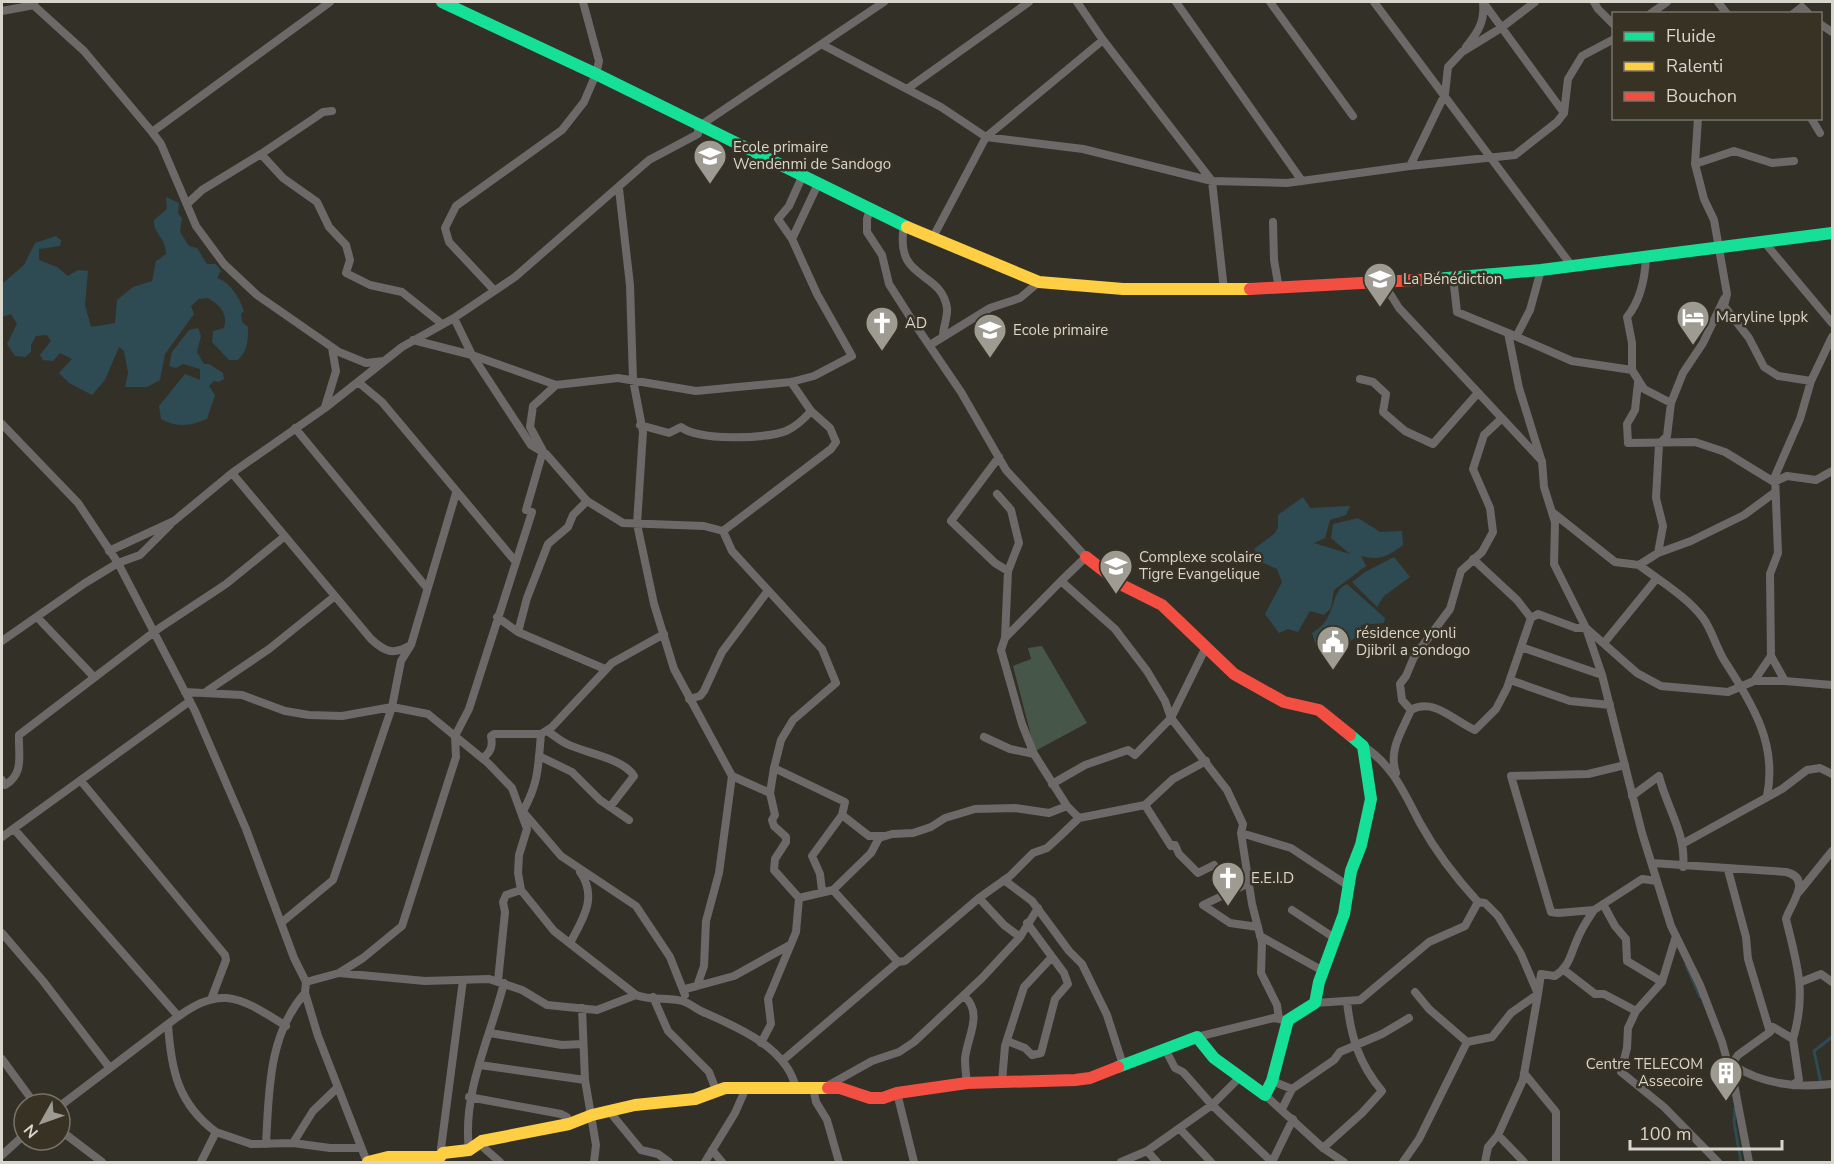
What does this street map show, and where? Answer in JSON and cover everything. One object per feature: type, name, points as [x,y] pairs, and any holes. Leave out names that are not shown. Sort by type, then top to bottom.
[{"type":"street","points":[[152,132],[330,2]]},
{"type":"street","points":[[442,2],[596,74],[698,127],[904,226],[1039,282],[1130,290],[1279,289],[1384,284],[1541,270],[1833,233]]},
{"type":"street","points":[[494,290],[449,242],[445,228],[456,206],[562,130],[584,102],[596,74],[598,61],[583,2]]},
{"type":"street","points":[[698,127],[884,2]]},
{"type":"street","points":[[907,88],[1029,2]]},
{"type":"street","points":[[1077,2],[1212,181],[1224,290]]},
{"type":"street","points":[[1176,2],[1302,181]]},
{"type":"street","points":[[1270,2],[1353,116]]},
{"type":"street","points":[[1374,2],[1571,265]]},
{"type":"street","points":[[1410,166],[1445,94],[1448,67],[1480,29],[1484,14],[1483,2]]},
{"type":"street","points":[[1483,2],[1564,113]]},
{"type":"street","points":[[1462,52],[1501,28],[1535,2]]},
{"type":"street","points":[[1594,2],[1612,23]]},
{"type":"street","points":[[1653,12],[1667,2]]},
{"type":"street","points":[[2,10],[33,3],[84,51],[152,132],[202,237],[224,264],[257,295],[332,348],[366,363],[384,361]]},
{"type":"street","points":[[932,239],[986,137],[1103,39]]},
{"type":"street","points":[[823,45],[941,107],[986,137],[1083,148],[1212,181],[1287,183],[1410,166],[1515,155],[1557,122],[1564,113],[1568,79],[1582,56],[1612,40]]},
{"type":"street","points":[[187,204],[202,190],[324,112],[332,111]]},
{"type":"street","points":[[1658,554],[1663,526],[1656,498],[1659,444],[1667,436],[1671,403],[1683,373],[1704,342],[1727,294],[1714,220],[1704,199],[1695,164],[1698,120]]},
{"type":"street","points":[[1812,120],[1820,133]]},
{"type":"street","points":[[2,641],[85,583],[118,563],[140,555],[174,521],[232,473],[324,408],[413,340],[454,318],[515,277],[619,189],[631,174],[649,160],[698,134],[698,127]]},
{"type":"street","points":[[1695,164],[1734,151],[1772,163],[1794,161]]},
{"type":"street","points":[[261,154],[283,178],[316,202],[329,227],[346,245],[350,260],[346,273],[370,285],[402,292],[442,324]]},
{"type":"street","points":[[413,340],[472,355],[556,385],[602,379],[633,380],[696,391],[791,382],[814,376],[852,356],[818,294],[792,239],[778,219],[789,206],[802,177]]},
{"type":"street","points":[[792,239],[818,184]]},
{"type":"street","points":[[619,189],[630,285],[633,380],[643,432],[637,524],[654,604],[674,669],[689,699],[720,748],[732,776],[719,873],[706,921],[704,966],[697,986]]},
{"type":"street","points":[[870,209],[867,232],[882,255],[889,284],[930,345],[1006,470],[1041,510],[1086,557],[1122,585],[1162,605],[1234,674],[1284,702],[1306,705],[1319,710],[1363,746],[1377,754],[1398,779]]},
{"type":"street","points":[[1273,222],[1274,260],[1279,289]]},
{"type":"street","points":[[904,226],[901,243],[907,264],[939,289],[948,310],[943,336]]},
{"type":"street","points":[[1765,243],[1833,323]]},
{"type":"street","points":[[1646,257],[1645,278],[1637,305],[1627,316],[1632,343],[1632,370],[1638,383],[1649,392],[1671,403]]},
{"type":"street","points":[[1541,270],[1530,310],[1513,334],[1519,388],[1542,461],[1544,487],[1556,527],[1552,545],[1554,564],[1586,628],[1602,675],[1632,796],[1657,881],[1676,936],[1713,1017],[1731,1066],[1748,1159],[1754,1162]]},
{"type":"street","points":[[1453,277],[1457,312],[1572,361],[1632,370]]},
{"type":"street","points":[[930,345],[990,308],[1020,298],[1039,282]]},
{"type":"street","points":[[1384,284],[1399,308],[1500,420],[1542,461]]},
{"type":"street","points":[[1724,298],[1724,306],[1749,338],[1764,367],[1778,376],[1810,381]]},
{"type":"street","points":[[454,318],[472,355],[531,445],[543,451]]},
{"type":"street","points":[[1785,681],[1771,657],[1770,574],[1778,553],[1774,482],[1778,467],[1800,419],[1810,381],[1833,337]]},
{"type":"street","points":[[324,408],[336,371],[332,348]]},
{"type":"street","points":[[1360,379],[1373,382],[1386,394],[1383,412],[1405,431],[1433,444],[1477,394]]},
{"type":"street","points":[[358,382],[382,402],[515,561]]},
{"type":"street","points":[[723,531],[831,449],[836,442],[830,428],[811,411],[791,382]]},
{"type":"street","points":[[1638,383],[1635,410],[1627,424],[1628,443],[1659,444],[1679,440],[1695,442],[1735,457],[1774,482]]},
{"type":"street","points":[[556,385],[538,398],[529,420],[543,451],[587,501],[623,524],[704,526],[723,531]]},
{"type":"street","points":[[640,425],[669,433],[681,428],[694,435],[754,435],[784,432],[811,411]]},
{"type":"street","points":[[1411,710],[1402,700],[1400,684],[1414,657],[1450,609],[1461,571],[1490,542],[1494,524],[1486,496],[1473,469],[1484,435],[1500,420]]},
{"type":"street","points":[[2,424],[78,503],[118,563],[190,701],[246,829],[306,982],[305,993],[337,1088],[367,1162],[388,1157],[416,1159],[440,1157],[443,1154],[469,1150],[482,1141],[569,1124],[592,1115],[635,1105],[695,1099],[716,1090],[840,1088],[870,1098],[883,1098],[897,1093],[967,1083],[1090,1078],[1197,1038],[1246,1024],[1284,1019],[1315,1004],[1360,1000],[1429,942],[1465,926],[1478,903]]},
{"type":"street","points":[[295,428],[427,588]]},
{"type":"street","points":[[306,982],[339,973],[363,958],[402,926],[456,757],[455,736],[469,709],[532,512],[526,510],[543,451]]},
{"type":"street","points":[[999,457],[951,520],[995,563],[1008,571]]},
{"type":"street","points":[[1774,482],[1787,476],[1816,480],[1833,471]]},
{"type":"street","points":[[232,473],[371,639],[387,652],[398,652],[411,645]]},
{"type":"street","points":[[281,923],[333,880],[392,707],[401,662],[411,645],[456,493]]},
{"type":"street","points":[[1552,512],[1609,559],[1620,565],[1639,565],[1744,515],[1774,493]]},
{"type":"street","points":[[997,495],[1011,510],[1019,543],[1008,571],[1005,638],[1000,650],[1022,724],[1034,754],[1067,806],[1079,818]]},
{"type":"street","points":[[518,632],[527,598],[548,544],[568,527],[573,515],[587,501]]},
{"type":"street","points":[[109,551],[174,521]]},
{"type":"street","points":[[723,531],[732,551],[767,592],[822,649],[836,683],[793,720],[781,740],[774,768],[770,793],[775,815],[774,826],[786,837],[786,842],[775,859],[774,870],[799,898],[796,932],[788,946],[786,961],[768,999],[771,1024],[761,1043]]},
{"type":"street","points":[[2,780],[5,785],[9,783],[17,772],[21,759],[19,735],[153,633],[226,584],[285,536]]},
{"type":"street","points":[[1005,638],[1086,557]]},
{"type":"street","points":[[1473,559],[1517,600],[1531,618]]},
{"type":"street","points":[[1639,565],[1702,617],[1722,657],[1743,687],[1757,714],[1771,776],[1767,796]]},
{"type":"street","points":[[1604,643],[1657,578]]},
{"type":"street","points":[[1061,581],[1120,635],[1159,689],[1171,718],[1206,761],[1239,813],[1243,824],[1241,833],[1260,936],[1261,973],[1284,1019],[1272,1081],[1265,1095]]},
{"type":"street","points":[[689,699],[700,696],[704,691],[722,652],[767,592]]},
{"type":"street","points":[[204,693],[269,649],[335,596]]},
{"type":"street","points":[[1411,710],[1426,706],[1446,712],[1475,730],[1496,709],[1510,680],[1531,618],[1538,614],[1576,628],[1586,628],[1637,673],[1661,686],[1710,693],[1728,692],[1754,681],[1771,657]]},
{"type":"street","points":[[37,617],[94,677]]},
{"type":"street","points":[[497,618],[518,632],[605,669]]},
{"type":"street","points":[[521,809],[534,792],[544,733],[605,669],[664,634]]},
{"type":"street","points":[[1052,784],[1085,765],[1128,750],[1135,755],[1171,718],[1206,647]]},
{"type":"street","points":[[1521,647],[1602,675]]},
{"type":"street","points":[[1510,680],[1570,701],[1610,705]]},
{"type":"street","points":[[1754,681],[1833,685]]},
{"type":"street","points":[[185,692],[220,692],[242,695],[285,711],[309,716],[342,716],[392,707],[428,714],[483,758],[512,789],[527,829],[519,855],[518,873],[521,890],[554,931],[636,995],[685,1001],[737,1026],[782,1061],[793,1075],[796,1089]]},
{"type":"street","points":[[2,837],[190,701]]},
{"type":"street","points":[[1411,710],[1394,750],[1392,761],[1398,779],[1437,851],[1478,903]]},
{"type":"street","points":[[483,758],[489,753],[493,743],[491,736],[494,734],[544,733],[566,744],[610,759],[632,772],[634,776],[610,807]]},
{"type":"street","points":[[984,737],[1010,749],[1034,754]]},
{"type":"street","points":[[1315,1004],[1323,971],[1336,939],[1350,887],[1351,870],[1360,845],[1371,799],[1363,746]]},
{"type":"street","points":[[539,756],[572,772],[610,807],[628,820]]},
{"type":"street","points":[[782,1061],[898,962],[905,961],[979,897],[1023,865],[1033,853],[1047,848],[1079,818],[1145,805],[1173,779],[1206,761]]},
{"type":"street","points":[[1594,910],[1551,912],[1511,776],[1588,774],[1625,765]]},
{"type":"street","points":[[774,768],[845,802],[842,815],[812,856],[820,874],[822,891]]},
{"type":"street","points":[[1684,843],[1782,789],[1812,768],[1820,768],[1833,774]]},
{"type":"street","points":[[732,776],[770,793]]},
{"type":"street","points":[[1632,796],[1659,776],[1669,810],[1684,843],[1683,867]]},
{"type":"street","points":[[1771,776],[1782,789]]},
{"type":"street","points":[[81,781],[225,955],[226,960],[212,997]]},
{"type":"street","points":[[1145,805],[1163,836],[1171,846],[1175,845],[1185,861],[1197,873],[1214,865],[1230,892]]},
{"type":"street","points":[[799,898],[833,890],[871,853],[879,838],[892,834],[913,833],[931,827],[945,818],[975,809],[1015,808],[1049,813],[1067,806]]},
{"type":"street","points":[[521,809],[554,849],[577,869],[636,906],[661,941],[685,989],[685,1001]]},
{"type":"street","points":[[842,815],[869,836],[885,836]]},
{"type":"street","points":[[14,829],[178,1016]]},
{"type":"street","points":[[1241,833],[1291,848],[1310,858],[1325,872],[1350,887]]},
{"type":"street","points":[[1793,1085],[1799,1080],[1793,1039],[1797,1024],[1801,982],[1785,919],[1799,892],[1833,851]]},
{"type":"street","points":[[1652,863],[1792,874],[1797,880],[1799,892]]},
{"type":"street","points":[[570,943],[588,907],[586,880],[577,869]]},
{"type":"street","points":[[1728,870],[1746,937],[1748,959],[1770,1032]]},
{"type":"street","points":[[1485,1162],[1488,1148],[1498,1135],[1524,1073],[1541,974],[1555,976],[1564,970],[1573,954],[1576,941],[1594,910],[1642,879],[1657,881]]},
{"type":"street","points":[[1004,880],[1038,908],[1069,951],[1082,964],[1094,984],[1107,1015],[1123,1065]]},
{"type":"street","points":[[1249,883],[1203,905],[1230,923],[1258,927]]},
{"type":"street","points":[[469,1150],[466,1125],[469,1097],[490,1033],[501,982],[505,912],[503,902],[506,895],[521,890]]},
{"type":"street","points":[[833,890],[898,962]]},
{"type":"street","points":[[979,897],[1004,925],[1020,937]]},
{"type":"street","points":[[1478,903],[1485,903],[1498,916],[1521,954],[1538,994]]},
{"type":"street","points":[[1603,904],[1615,926],[1626,939],[1627,961],[1662,982]]},
{"type":"street","points":[[818,1087],[850,1075],[872,1061],[899,1052],[914,1042],[964,996],[1020,937],[1038,908]]},
{"type":"street","points":[[1292,910],[1336,939]]},
{"type":"street","points":[[1007,1041],[1025,1048],[1032,1055],[1037,1056],[1044,1050],[1055,999],[1068,984],[1027,923]]},
{"type":"street","points":[[2,933],[109,1067]]},
{"type":"street","points":[[1260,936],[1323,971]]},
{"type":"street","points":[[1676,936],[1662,982],[1636,1011],[1628,1028],[1627,1048],[1621,1072],[1664,1107],[1718,1162]]},
{"type":"street","points":[[685,989],[734,976],[788,946]]},
{"type":"street","points":[[1002,1081],[1007,1041],[1024,987],[1052,957]]},
{"type":"street","points":[[1564,970],[1595,994],[1604,994],[1636,1011]]},
{"type":"street","points":[[339,973],[413,980],[501,982],[547,1005],[597,1010],[636,995]]},
{"type":"street","points":[[1801,982],[1821,974],[1833,982]]},
{"type":"street","points":[[440,1157],[463,980]]},
{"type":"street","points":[[1415,992],[1429,1009],[1467,1042]]},
{"type":"street","points":[[266,1144],[270,1072],[274,1050],[305,993]]},
{"type":"street","points":[[1467,1042],[1492,1037],[1511,1013],[1538,994]]},
{"type":"street","points":[[964,996],[971,1002],[975,1016],[965,1060],[967,1083]]},
{"type":"street","points":[[72,1096],[178,1016],[212,997],[239,1000],[286,1026]]},
{"type":"street","points":[[653,998],[668,1031],[709,1072],[716,1090]]},
{"type":"street","points":[[1323,1148],[1362,1113],[1382,1091],[1367,1073],[1355,1047],[1347,1002]]},
{"type":"street","points":[[582,1008],[585,1080],[596,1146],[594,1162]]},
{"type":"street","points":[[1282,1108],[1292,1089],[1334,1060],[1340,1052],[1355,1047],[1409,1018]]},
{"type":"street","points":[[168,1024],[170,1058],[189,1107],[197,1119],[216,1132],[251,1144],[292,1143],[330,1149],[361,1148]]},
{"type":"street","points":[[1731,1066],[1738,1055],[1770,1032],[1773,1027],[1793,1039]]},
{"type":"street","points":[[490,1033],[562,1045],[583,1044]]},
{"type":"street","points":[[1197,1038],[1214,1058],[1282,1108],[1323,1148],[1329,1158],[1344,1162]]},
{"type":"street","points":[[1403,1162],[1419,1139],[1467,1042]]},
{"type":"street","points":[[1165,1049],[1175,1068],[1183,1072],[1212,1105],[1272,1162],[1293,1119]]},
{"type":"street","points":[[2,1059],[26,1092]]},
{"type":"street","points":[[480,1065],[585,1080]]},
{"type":"street","points":[[1731,1066],[1751,1077],[1768,1082],[1793,1085],[1833,1084]]},
{"type":"street","points":[[1524,1073],[1556,1112],[1556,1162]]},
{"type":"street","points":[[1121,1162],[1147,1151],[1180,1129],[1212,1105],[1240,1077]]},
{"type":"street","points":[[1272,1081],[1292,1089]]},
{"type":"street","points":[[818,1087],[816,1102],[827,1120],[839,1162]]},
{"type":"street","points":[[292,1143],[313,1111],[337,1088]]},
{"type":"street","points":[[705,1162],[735,1113],[746,1088]]},
{"type":"street","points":[[897,1093],[915,1162]]},
{"type":"street","points":[[469,1097],[561,1114],[567,1117],[569,1124]]},
{"type":"street","points":[[609,1111],[636,1145],[642,1150],[658,1154],[669,1162]]},
{"type":"street","points":[[1180,1129],[1211,1162]]},
{"type":"street","points":[[201,1162],[216,1132]]},
{"type":"street","points":[[1498,1135],[1524,1162]]},
{"type":"street","points":[[72,1141],[96,1161]]},
{"type":"street","points":[[482,1141],[484,1148],[500,1162]]},
{"type":"street","points":[[712,1150],[722,1162]]},
{"type":"street","points":[[1147,1151],[1157,1162]]},
{"type":"green space","points":[[1042,646],[1087,723],[1035,751],[1013,666],[1031,659],[1028,648]]},
{"type":"water","points":[[166,197],[179,203],[178,213],[182,218],[180,232],[189,246],[197,248],[207,264],[216,264],[221,271],[217,278],[230,287],[242,306],[244,311],[241,314],[242,322],[248,327],[248,336],[246,349],[238,360],[229,360],[212,342],[213,331],[224,328],[225,318],[219,307],[208,298],[199,299],[191,306],[194,314],[165,354],[160,380],[147,387],[125,387],[128,373],[124,351],[119,347],[105,380],[92,395],[69,383],[59,373],[72,359],[60,353],[53,361],[43,360],[40,355],[51,341],[47,335],[36,336],[31,345],[31,352],[25,357],[15,356],[7,344],[17,324],[11,314],[2,317],[2,284],[24,265],[35,243],[56,236],[61,240],[60,246],[39,249],[39,260],[57,267],[68,276],[78,270],[88,271],[85,305],[91,327],[115,323],[117,300],[133,287],[152,281],[156,261],[166,254],[164,243],[155,229],[154,220],[167,209]]},
{"type":"water","points":[[198,328],[201,336],[197,352],[204,364],[209,364],[223,373],[224,379],[219,382],[214,381],[209,386],[215,395],[207,419],[189,424],[173,424],[161,419],[159,406],[185,374],[200,380],[200,369],[183,364],[176,368],[169,366],[172,352],[189,330]]},
{"type":"water","points":[[1303,497],[1310,508],[1350,506],[1346,515],[1330,520],[1325,538],[1314,543],[1350,554],[1331,538],[1333,524],[1358,518],[1380,532],[1402,531],[1403,545],[1384,556],[1373,558],[1361,556],[1366,566],[1334,590],[1331,608],[1324,615],[1310,611],[1298,632],[1288,629],[1279,633],[1265,614],[1282,582],[1277,569],[1263,563],[1254,549],[1274,534],[1278,528],[1278,515]]},
{"type":"water","points":[[1394,557],[1410,577],[1384,596],[1377,607],[1352,582],[1365,572]]},
{"type":"water","points":[[1347,584],[1385,618],[1384,623],[1361,625],[1362,634],[1337,649],[1316,646],[1312,633],[1326,620],[1337,593]]},
{"type":"waterway","points":[[1686,965],[1700,997]]},
{"type":"waterway","points":[[1821,1083],[1814,1051],[1832,1037]]},
{"type":"waterway","points":[[1735,1108],[1734,1122],[1741,1162]]},
{"type":"traffic: fast","points":[[442,2],[596,74],[907,227]]},
{"type":"traffic: fast","points":[[1435,279],[1541,270],[1832,233]]},
{"type":"traffic: fast","points":[[1118,1067],[1197,1037],[1214,1058],[1265,1095],[1272,1081],[1288,1020],[1315,1003],[1319,982],[1344,914],[1351,871],[1361,845],[1371,799],[1363,746],[1350,735]]},
{"type":"traffic: slow","points":[[907,227],[1039,282],[1123,289],[1250,289]]},
{"type":"traffic: slow","points":[[368,1162],[388,1157],[440,1157],[443,1153],[469,1150],[482,1141],[569,1124],[592,1115],[635,1105],[695,1099],[725,1088],[828,1088]]},
{"type":"traffic: jam","points":[[1250,289],[1435,279]]},
{"type":"traffic: jam","points":[[1086,557],[1122,585],[1162,605],[1234,674],[1284,702],[1319,710],[1350,735]]},
{"type":"traffic: jam","points":[[828,1088],[840,1088],[870,1098],[883,1098],[897,1093],[967,1083],[1075,1080],[1090,1078],[1118,1067]]},
{"type":"place","name":"Ecole primaire Wendenmi de Sandogo","points":[[710,185]]},
{"type":"place","name":"La Bénédiction","points":[[1380,308]]},
{"type":"place","name":"Maryline lppk","points":[[1693,346]]},
{"type":"place","name":"AD","points":[[882,352]]},
{"type":"place","name":"Ecole primaire","points":[[990,359]]},
{"type":"place","name":"Complexe scolaire Tigre Evangelique","points":[[1116,595]]},
{"type":"place","name":"résidence yonli Djibril a sondogo","points":[[1333,671]]},
{"type":"place","name":"E.E.I.D","points":[[1228,907]]},
{"type":"place","name":"Centre TELECOM Assecoire","points":[[1726,1102]]}]
